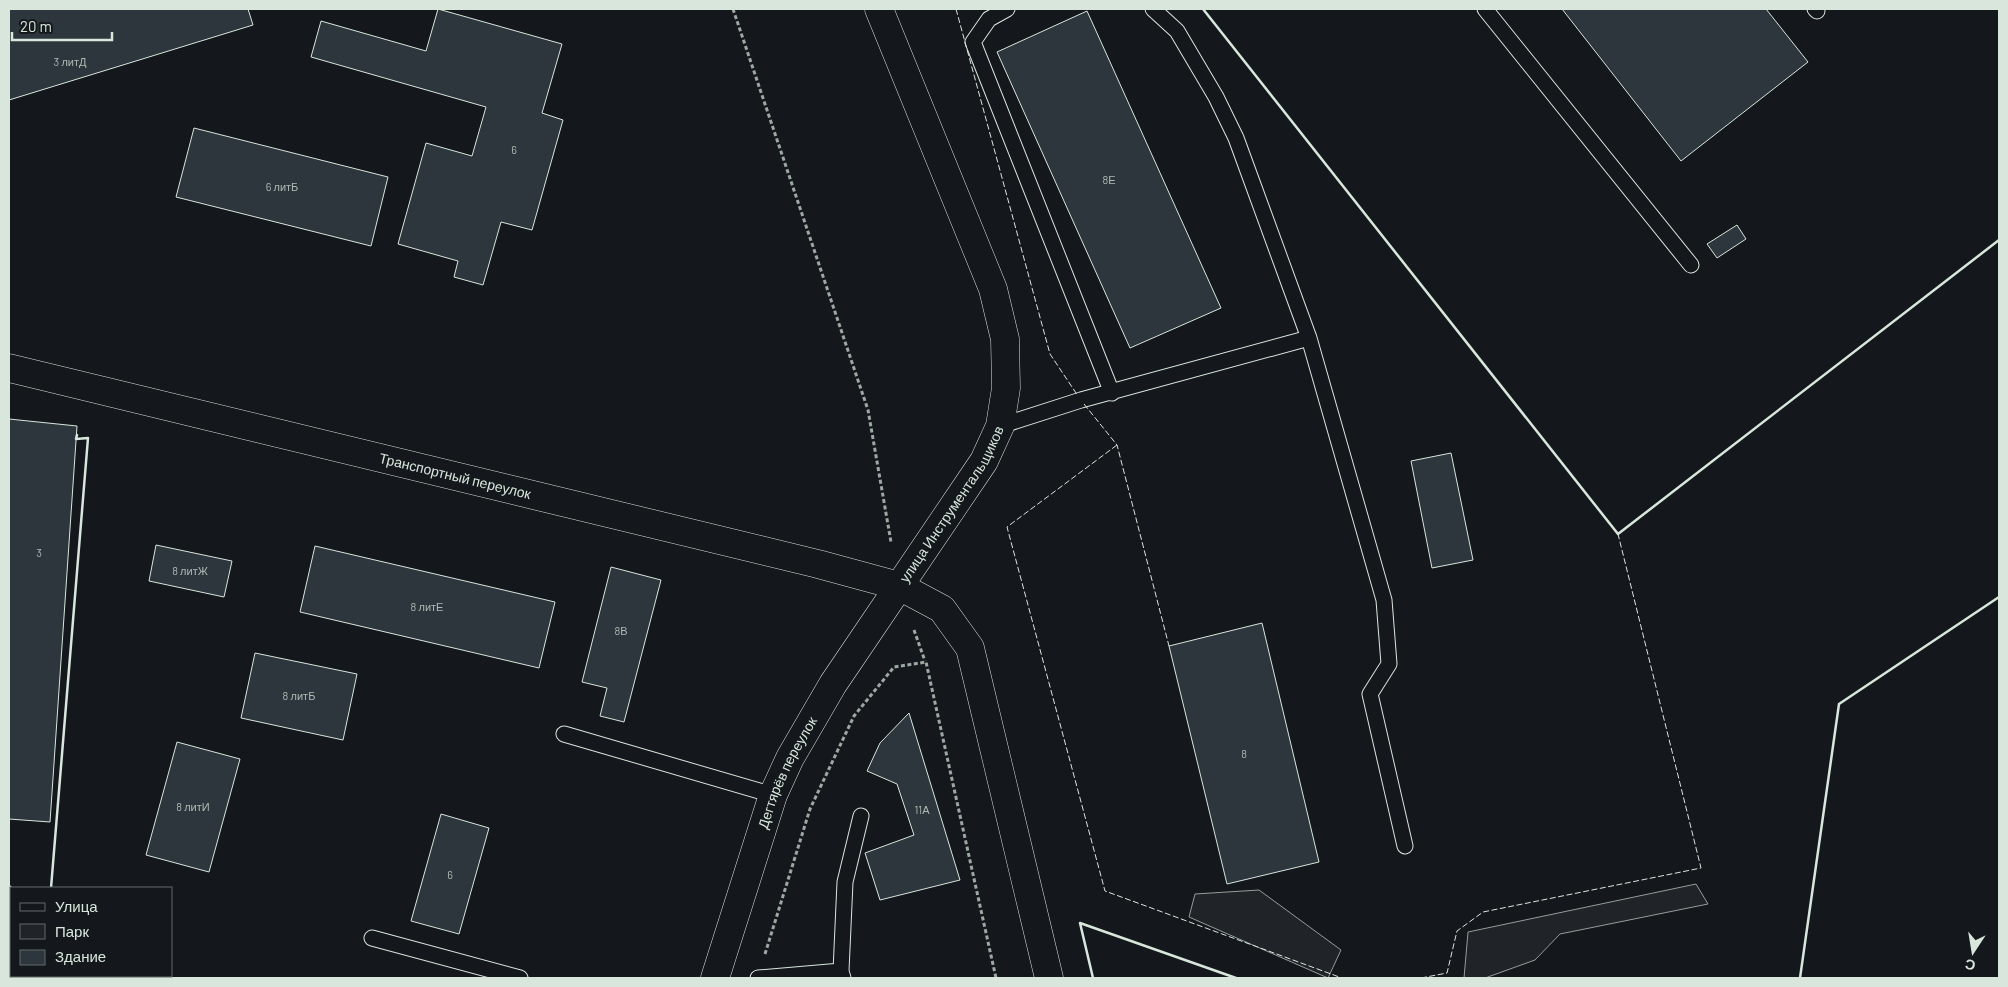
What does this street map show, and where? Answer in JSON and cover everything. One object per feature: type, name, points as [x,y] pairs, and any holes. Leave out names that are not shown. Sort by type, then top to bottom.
[{"type":"street","name":"улица Инструментальщиков","points":[[879,9],[993,289],[1005,339],[1006,388],[1000,426],[984,460],[899,586],[942,609],[970,648],[1049,978]]},
{"type":"street","name":"Транспортный переулок","points":[[9,368],[808,562],[899,586]]},
{"type":"street","name":"Дегтярёв переулок","points":[[715,978],[774,795],[790,758],[833,684],[899,586]]},
{"type":"lane","points":[[1007,9],[989,19],[974,42],[1112,393]]},
{"type":"lane","points":[[1152,9],[1177,31],[1216,97],[1236,138],[1309,338],[1384,600],[1389,664],[1370,694],[1405,846]]},
{"type":"lane","points":[[1485,9],[1691,264]]},
{"type":"lane","points":[[1000,426],[1081,400],[1309,338]]},
{"type":"lane","points":[[564,734],[774,795]]},
{"type":"lane","points":[[758,978],[842,974],[845,882],[860,816]]},
{"type":"lane","points":[[372,938],[520,978]]},
{"type":"path","points":[[733,9],[868,410],[899,586]]},
{"type":"green space","points":[[1696,884],[1708,904],[1560,934],[1535,960],[1485,978],[1464,978],[1468,932]]},
{"type":"green space","points":[[1259,890],[1341,950],[1328,978],[1189,917],[1195,894]]},
{"type":"building","points":[[9,9],[248,9],[253,25],[9,100]]},
{"type":"building","points":[[438,9],[562,44],[542,113],[563,120],[532,230],[501,222],[483,285],[454,277],[458,261],[398,244],[426,143],[472,156],[486,107],[311,57],[321,21],[426,51]]},
{"type":"building","points":[[1562,9],[1766,9],[1808,62],[1681,161]]},
{"type":"building","points":[[1087,11],[1221,308],[1130,348],[997,52]]},
{"type":"building","points":[[194,128],[388,177],[371,246],[176,197]]},
{"type":"building","points":[[1737,225],[1746,239],[1717,258],[1707,244]]},
{"type":"building","points":[[9,419],[77,426],[50,822],[9,819]]},
{"type":"building","points":[[1451,453],[1473,560],[1432,568],[1411,461]]},
{"type":"building","points":[[156,545],[232,561],[224,597],[149,581]]},
{"type":"building","points":[[315,546],[555,602],[539,668],[300,612]]},
{"type":"building","points":[[611,567],[661,580],[624,722],[600,716],[607,688],[582,682]]},
{"type":"building","points":[[1262,623],[1319,862],[1227,884],[1169,646]]},
{"type":"building","points":[[255,653],[357,674],[343,740],[241,718]]},
{"type":"building","points":[[909,713],[960,880],[880,900],[865,853],[914,835],[897,784],[867,771],[880,743]]},
{"type":"building","points":[[177,742],[240,759],[209,872],[146,855]]},
{"type":"building","points":[[441,814],[489,828],[459,934],[411,921]]},
{"type":"fence","points":[[956,9],[1050,354],[1078,396]]},
{"type":"fence","points":[[1084,404],[1117,445],[1169,646]]},
{"type":"fence","points":[[1117,445],[1007,527],[1105,891],[1342,978]]},
{"type":"fence","points":[[1421,978],[1447,973],[1457,931],[1483,912],[1701,868],[1618,534]]},
{"type":"wall","points":[[1203,9],[1618,534],[1999,240]]},
{"type":"wall","points":[[51,887],[88,438],[76,439],[77,435]]},
{"type":"wall","points":[[1800,978],[1839,704],[1999,597]]},
{"type":"wall","points":[[1093,978],[1080,923],[1236,978]]}]
